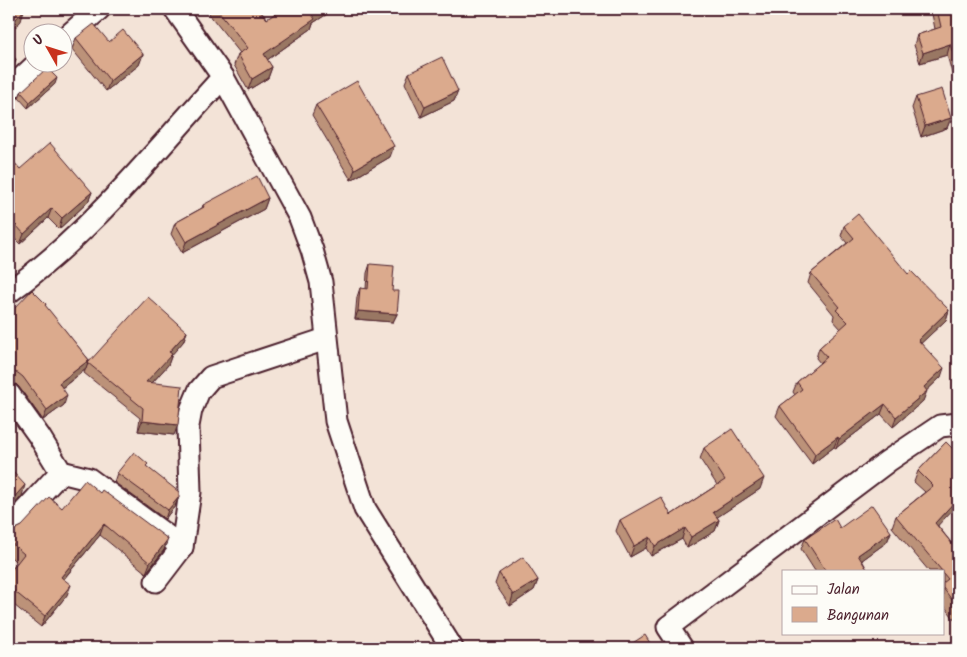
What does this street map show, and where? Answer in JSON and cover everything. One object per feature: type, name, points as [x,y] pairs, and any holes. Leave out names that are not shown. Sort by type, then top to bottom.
[{"type":"street","points":[[72,32],[99,9]]},
{"type":"street","points":[[175,9],[223,76],[300,218],[321,282],[336,421],[365,509],[452,648]]},
{"type":"street","points":[[9,90],[28,72]]},
{"type":"street","points":[[9,292],[34,273],[99,214],[223,76]]},
{"type":"street","points":[[156,581],[182,546],[190,492],[188,426],[191,410],[199,391],[211,377],[326,339]]},
{"type":"street","points":[[9,394],[40,436],[61,472],[88,479],[182,546]]},
{"type":"street","points":[[682,648],[668,627],[888,461],[940,426],[958,424]]},
{"type":"street","points":[[9,528],[61,472]]},
{"type":"building","points":[[9,9],[24,10],[9,27]]},
{"type":"building","points":[[217,9],[258,9],[267,19],[282,9],[322,9],[312,15],[315,19],[264,54],[272,67],[252,79],[238,54],[248,48]]},
{"type":"building","points":[[937,9],[958,9],[958,62],[956,63],[950,44],[923,53],[917,35],[941,27]]},
{"type":"building","points":[[94,24],[109,42],[123,30],[143,54],[110,81],[76,38]]},
{"type":"building","points":[[9,52],[16,59],[9,67]]},
{"type":"building","points":[[442,57],[458,91],[425,107],[409,73]]},
{"type":"building","points":[[43,72],[51,72],[57,78],[30,102],[21,92]]},
{"type":"building","points":[[357,81],[394,146],[355,169],[316,105]]},
{"type":"building","points":[[942,89],[951,118],[925,126],[916,97]]},
{"type":"building","points":[[50,143],[92,192],[62,218],[52,208],[24,234],[16,225],[10,232],[9,157],[20,169]]},
{"type":"building","points":[[257,176],[268,198],[186,242],[175,223],[204,207],[203,205]]},
{"type":"building","points":[[858,214],[908,274],[911,271],[949,310],[918,340],[944,368],[924,387],[927,391],[896,417],[885,404],[839,439],[838,437],[815,454],[780,406],[802,389],[797,382],[827,357],[819,348],[848,322],[836,310],[840,307],[811,273],[854,238],[844,226]]},
{"type":"building","points":[[370,264],[394,266],[392,291],[399,291],[397,314],[358,311],[360,288],[368,289]]},
{"type":"building","points":[[32,290],[46,304],[89,360],[59,383],[67,395],[47,410],[23,377],[13,372],[9,366],[9,306],[13,310]]},
{"type":"building","points":[[148,297],[187,332],[169,352],[172,354],[146,382],[182,386],[178,425],[142,421],[143,408],[88,363]]},
{"type":"building","points":[[732,429],[764,478],[713,512],[719,520],[691,537],[685,528],[655,546],[650,537],[634,546],[620,520],[661,497],[671,515],[725,480],[704,448]]},
{"type":"building","points":[[946,442],[958,454],[958,498],[935,523],[958,551],[958,608],[944,589],[944,582],[948,579],[944,574],[944,570],[941,570],[896,516],[933,486],[918,471]]},
{"type":"building","points":[[134,452],[148,464],[146,466],[179,492],[179,497],[168,510],[117,473]]},
{"type":"building","points":[[12,471],[25,485],[9,503],[9,475]]},
{"type":"building","points":[[85,480],[100,493],[102,490],[168,539],[150,563],[104,524],[61,577],[71,585],[45,616],[9,587],[9,573],[24,554],[9,541],[9,529],[16,529],[22,526],[49,497],[62,508]]},
{"type":"building","points":[[872,505],[891,532],[858,555],[867,570],[825,570],[805,539],[835,519],[840,528]]},
{"type":"building","points":[[523,557],[538,580],[513,595],[499,573]]},
{"type":"building","points":[[645,635],[653,648],[625,648]]}]
